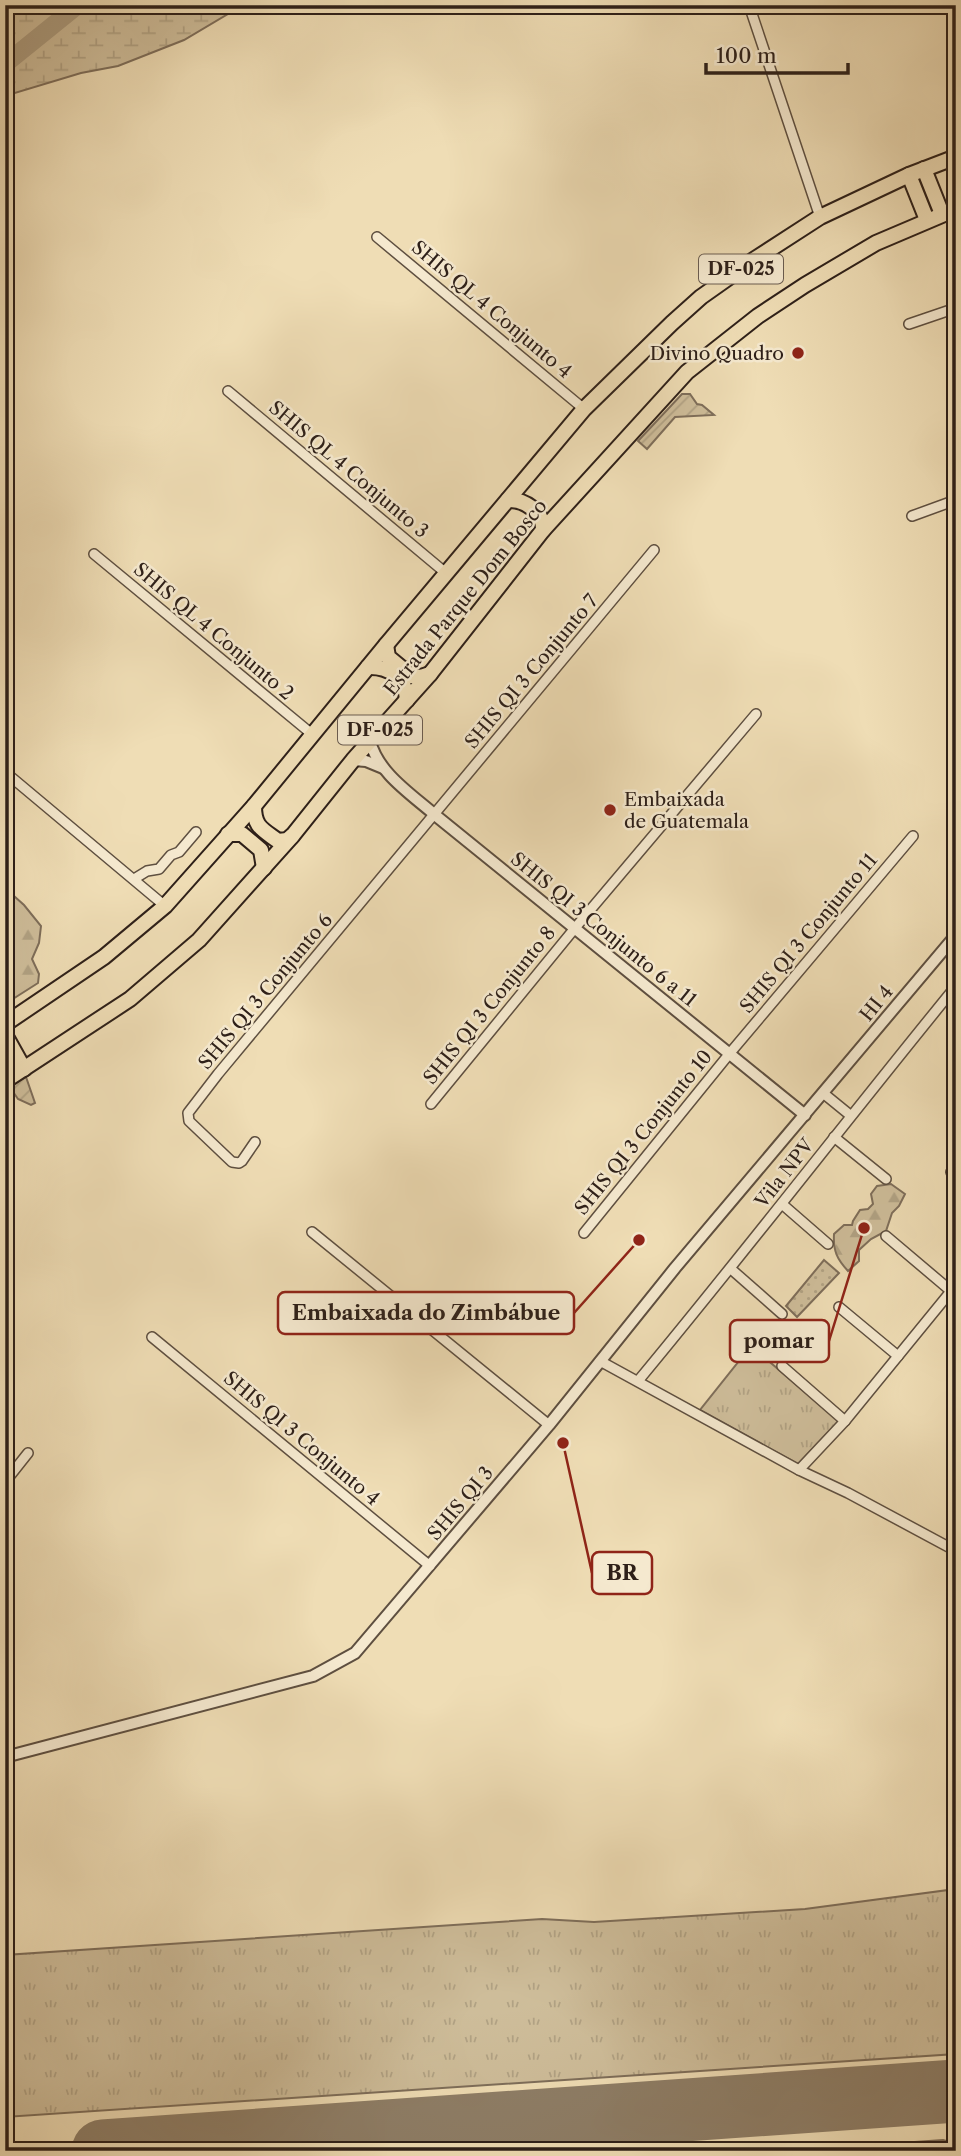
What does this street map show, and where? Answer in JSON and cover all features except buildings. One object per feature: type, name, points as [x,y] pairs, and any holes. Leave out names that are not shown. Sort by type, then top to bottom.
[{"type":"main road","name":"Estrada Parque Dom Bosco","points":[[5,1024],[104,957],[165,906],[254,806],[584,409],[701,297],[820,217],[909,175],[956,157]]},
{"type":"main road","points":[[924,169],[949,211]]},
{"type":"main road","points":[[909,175],[926,220]]},
{"type":"main road","name":"Estrada Parque Dom Bosco","points":[[5,1081],[130,999],[199,940],[293,835],[353,760],[430,674],[557,513],[687,372],[805,285],[876,243],[949,211]]},
{"type":"main road","points":[[522,483],[526,493],[550,512],[557,513]]},
{"type":"main road","points":[[508,500],[522,501],[540,515],[543,530]]},
{"type":"main road","points":[[386,645],[388,657],[411,676],[430,674]]},
{"type":"main road","points":[[368,667],[386,668],[404,685],[407,700]]},
{"type":"main road","points":[[254,806],[257,824],[278,841],[293,835]]},
{"type":"main road","points":[[228,834],[242,834],[261,850],[264,867]]},
{"type":"main road","points":[[5,1035],[24,1069]]},
{"type":"street","points":[[749,5],[820,217]]},
{"type":"street","name":"SHIS QL 4 Conjunto 4","points":[[377,237],[584,409]]},
{"type":"street","points":[[909,324],[956,308]]},
{"type":"street","name":"SHIS QL 4 Conjunto 3","points":[[228,391],[447,574]]},
{"type":"street","points":[[912,516],[956,500]]},
{"type":"street","name":"SHIS QI 3 Conjunto 7","points":[[435,815],[654,550]]},
{"type":"street","name":"SHIS QL 4 Conjunto 2","points":[[94,554],[313,735]]},
{"type":"street","name":"SHIS QI 3 Conjunto 8","points":[[431,1104],[756,714]]},
{"type":"street","name":"SHIS QI 3 Conjunto 6 a 11","points":[[370,741],[374,756],[383,768],[435,815],[805,1115]]},
{"type":"street","name":"SHIS QI 3 Conjunto 6 a 11","points":[[353,760],[366,761],[383,768]]},
{"type":"street","points":[[5,772],[165,906]]},
{"type":"street","name":"SHIS QI 3 Conjunto 6","points":[[255,1142],[242,1161],[232,1162],[189,1121],[188,1113],[435,815]]},
{"type":"street","points":[[134,879],[147,871],[159,869],[171,855],[179,852],[196,832]]},
{"type":"street","name":"SHIS QI 3 Conjunto 11","points":[[730,1053],[913,836]]},
{"type":"street","name":"HI 4","points":[[823,1093],[956,934]]},
{"type":"street","name":"Vila NPV","points":[[638,1381],[731,1269],[850,1115],[956,986]]},
{"type":"street","name":"SHIS QI 3 Conjunto 10","points":[[584,1233],[730,1053]]},
{"type":"street","points":[[823,1093],[850,1115]]},
{"type":"street","name":"SHIS QI 3","points":[[5,1757],[295,1681],[330,1668],[355,1653],[549,1425],[675,1268],[823,1093]]},
{"type":"street","points":[[834,1137],[886,1180]]},
{"type":"street","points":[[782,1204],[828,1244]]},
{"type":"street","points":[[312,1232],[549,1425]]},
{"type":"street","points":[[799,1469],[845,1421],[953,1288],[886,1236]]},
{"type":"street","points":[[731,1269],[782,1314]]},
{"type":"street","points":[[838,1307],[898,1356]]},
{"type":"street","name":"SHIS QI 3 Conjunto 4","points":[[152,1337],[430,1566]]},
{"type":"street","points":[[600,1362],[956,1551]]},
{"type":"street","points":[[782,1366],[845,1421]]},
{"type":"street","points":[[5,1482],[29,1453]]},
{"type":"green space","points":[[5,5],[243,5],[184,40],[118,66],[81,73],[5,96]]},
{"type":"green space","points":[[682,394],[690,394],[697,404],[714,415],[675,417],[647,449],[638,441]]},
{"type":"green space","points":[[5,888],[24,905],[41,926],[39,943],[32,959],[39,974],[38,983],[5,1004]]},
{"type":"green space","points":[[26,1077],[35,1103],[31,1105],[18,1099],[9,1086]]},
{"type":"green space","points":[[891,1184],[905,1194],[892,1213],[886,1231],[859,1250],[859,1261],[848,1271],[836,1254],[834,1234],[844,1225],[852,1225],[860,1210],[868,1209],[873,1204],[871,1194],[877,1186]]},
{"type":"green space","points":[[824,1260],[839,1273],[797,1317],[786,1306]]},
{"type":"green space","points":[[751,1346],[839,1421],[798,1464],[700,1410]]},
{"type":"green space","points":[[956,1889],[956,2054],[5,2117],[5,1955],[542,1919],[594,1922],[805,1909]]},
{"type":"green space","points":[[943,2140],[956,2144],[956,2151],[785,2151]]},
{"type":"waterway","points":[[5,64],[78,5]]},
{"type":"taxiway","points":[[946,2092],[956,2093]]},
{"type":"taxiway","points":[[431,2151],[468,2136],[525,2122]]},
{"type":"taxiway","points":[[232,2142],[267,2144],[287,2151]]},
{"type":"runway","points":[[103,2151],[956,2091]]},
{"type":"place","name":"Divino Quadro","points":[[798,353]]},
{"type":"place","name":"Embaixada de Guatemala","points":[[610,810]]},
{"type":"place","name":"pomar","points":[[864,1228]]},
{"type":"place","name":"Embaixada do Zimbábue","points":[[639,1240]]},
{"type":"place","name":"BR","points":[[563,1443]]}]
